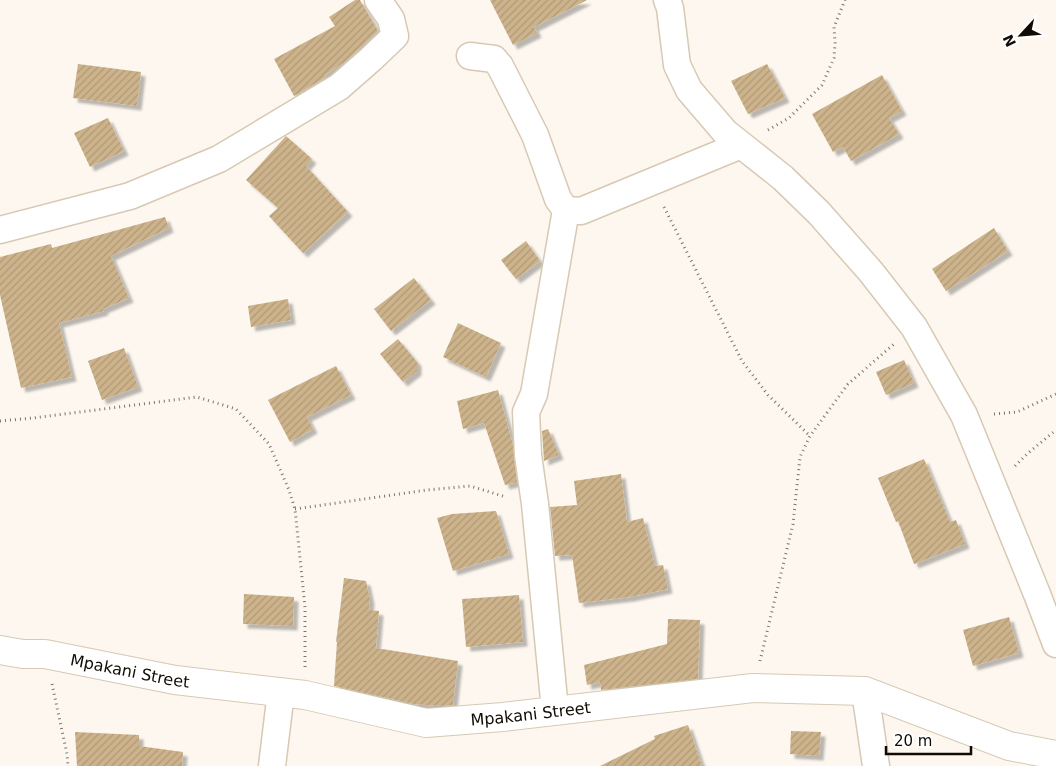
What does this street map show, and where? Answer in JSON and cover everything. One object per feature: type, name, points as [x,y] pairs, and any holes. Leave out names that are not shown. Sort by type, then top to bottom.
[{"type":"street","points":[[0,230],[130,196],[178,177],[218,159],[339,87],[372,59],[395,36],[391,19],[378,0]]},
{"type":"street","points":[[667,0],[670,8],[678,65],[689,90],[726,132],[783,178],[819,213],[871,272],[914,327],[964,415],[1056,644]]},
{"type":"street","points":[[470,56],[494,59],[500,66],[534,135],[558,199],[566,210],[534,394],[526,412],[528,455],[536,504],[555,710]]},
{"type":"street","points":[[566,210],[581,211],[741,145]]},
{"type":"street","name":"Mpakani Street","points":[[0,650],[23,654],[45,654],[175,680],[293,694],[426,723],[503,717],[754,688],[865,691],[1009,746],[1056,755]]},
{"type":"street","points":[[865,691],[876,766]]},
{"type":"street","points":[[272,766],[293,694]]},
{"type":"path","points":[[741,145],[788,118],[822,85],[834,58],[836,43],[834,27],[845,0]]},
{"type":"path","points":[[652,181],[742,361],[768,395],[810,436]]},
{"type":"path","points":[[754,688],[769,616],[793,524],[800,458],[810,436],[848,384],[914,327]]},
{"type":"path","points":[[964,415],[1012,413],[1056,394]]},
{"type":"path","points":[[0,421],[197,397],[236,409],[269,444],[295,509],[305,608],[293,694]]},
{"type":"path","points":[[994,488],[1027,454],[1056,430]]},
{"type":"path","points":[[295,509],[427,490],[470,486],[536,504]]},
{"type":"path","points":[[45,654],[68,754],[68,766]]},
{"type":"building","points":[[355,0],[360,0],[378,31],[346,61],[325,75],[326,77],[294,96],[274,59],[335,26],[329,17]]},
{"type":"building","points":[[490,0],[587,0],[534,27],[537,33],[513,45]]},
{"type":"building","points":[[78,64],[141,72],[137,106],[73,98]]},
{"type":"building","points":[[767,64],[785,98],[748,114],[731,81]]},
{"type":"building","points":[[882,75],[902,111],[889,118],[899,134],[851,161],[843,147],[833,152],[812,114]]},
{"type":"building","points":[[108,118],[124,151],[90,167],[74,133]]},
{"type":"building","points":[[286,136],[312,159],[306,166],[348,212],[303,253],[269,216],[278,208],[246,180]]},
{"type":"building","points":[[165,217],[169,228],[111,256],[129,298],[103,309],[104,311],[59,323],[72,377],[21,388],[0,295],[0,257],[51,244],[52,248]]},
{"type":"building","points":[[994,228],[1008,251],[946,291],[932,269]]},
{"type":"building","points":[[526,241],[540,261],[516,279],[501,260]]},
{"type":"building","points":[[414,278],[431,300],[391,331],[374,309]]},
{"type":"building","points":[[288,299],[291,320],[251,327],[248,306]]},
{"type":"building","points":[[458,323],[501,343],[486,377],[443,357]]},
{"type":"building","points":[[398,339],[417,362],[417,371],[403,382],[380,354]]},
{"type":"building","points":[[124,348],[138,387],[102,400],[88,361]]},
{"type":"building","points":[[904,360],[914,383],[886,395],[876,372]]},
{"type":"building","points":[[336,366],[351,395],[307,417],[313,429],[290,442],[268,400]]},
{"type":"building","points":[[498,390],[513,445],[517,482],[505,485],[484,423],[463,429],[457,401]]},
{"type":"building","points":[[548,429],[559,455],[544,461],[542,431]]},
{"type":"building","points":[[924,459],[950,522],[956,520],[965,544],[914,564],[898,521],[896,522],[878,478]]},
{"type":"building","points":[[621,474],[627,522],[643,518],[655,566],[663,565],[668,589],[630,597],[579,603],[572,555],[555,556],[550,507],[577,505],[574,481]]},
{"type":"building","points":[[496,511],[509,554],[453,571],[437,518],[452,514]]},
{"type":"building","points":[[344,578],[366,581],[370,600],[369,610],[379,611],[376,648],[458,661],[453,705],[414,704],[334,686],[336,642]]},
{"type":"building","points":[[244,594],[294,597],[293,626],[243,624]]},
{"type":"building","points":[[519,595],[523,642],[466,647],[462,599]]},
{"type":"building","points":[[1009,617],[1019,653],[973,666],[963,630]]},
{"type":"building","points":[[668,619],[700,620],[698,679],[601,690],[600,682],[587,685],[584,665],[667,644]]},
{"type":"building","points":[[688,725],[702,766],[600,766],[655,739],[654,736]]},
{"type":"building","points":[[791,731],[821,732],[819,756],[790,754]]},
{"type":"building","points":[[75,732],[139,735],[139,746],[183,752],[182,766],[77,766]]}]
